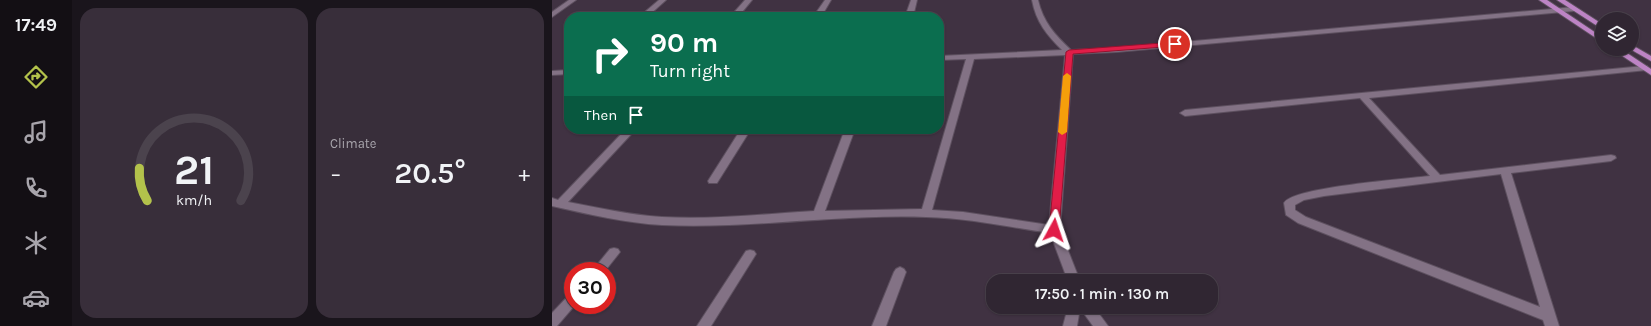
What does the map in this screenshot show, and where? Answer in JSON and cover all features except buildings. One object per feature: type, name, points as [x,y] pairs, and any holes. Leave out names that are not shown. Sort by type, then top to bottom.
[{"type":"main road","points":[[1542,0],[1595,35]]},
{"type":"main road","points":[[1560,0],[1595,22]]},
{"type":"main road","points":[[1639,51],[1651,59]]},
{"type":"main road","points":[[1626,56],[1647,70]]},
{"type":"street","points":[[552,15],[573,0]]},
{"type":"street","points":[[649,12],[662,0]]},
{"type":"street","points":[[738,12],[749,0]]},
{"type":"street","points":[[820,12],[828,0]]},
{"type":"street","points":[[910,12],[914,0]]},
{"type":"street","points":[[1035,0],[1038,15],[1042,24],[1047,31],[1069,52]]},
{"type":"street","points":[[944,58],[1116,50],[1574,9]]},
{"type":"street","points":[[1069,52],[1054,230],[1071,274]]},
{"type":"street","points":[[926,213],[971,57]]},
{"type":"street","points":[[1185,114],[1647,70]]},
{"type":"street","points":[[552,73],[564,72]]},
{"type":"street","points":[[1363,96],[1438,179]]},
{"type":"street","points":[[556,202],[626,134]]},
{"type":"street","points":[[713,180],[743,134]]},
{"type":"street","points":[[818,215],[848,134]]},
{"type":"street","points":[[1551,321],[1302,220],[1290,212],[1289,203],[1302,197],[1324,192],[1611,158]]},
{"type":"street","points":[[1505,170],[1551,321]]},
{"type":"street","points":[[556,202],[617,216],[662,221],[720,221],[818,215],[926,213],[963,216],[1054,230]]},
{"type":"street","points":[[606,262],[614,252]]},
{"type":"street","points":[[704,326],[750,254]]},
{"type":"street","points":[[879,326],[900,272]]},
{"type":"street","points":[[552,322],[564,309]]},
{"type":"street","points":[[1070,326],[1073,314]]},
{"type":"street","points":[[1092,314],[1101,326]]},
{"type":"slow traffic","points":[[1062,132],[1067,76]]},
{"type":"route","points":[[1054,230],[1069,52],[1116,50],[1175,44]]}]
